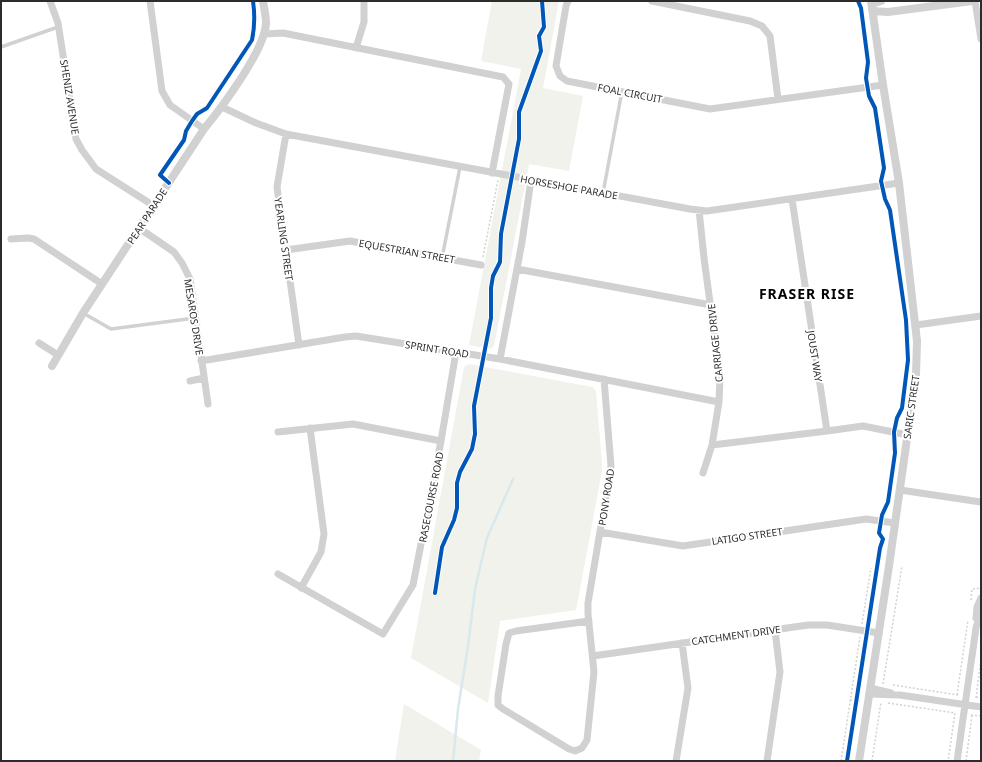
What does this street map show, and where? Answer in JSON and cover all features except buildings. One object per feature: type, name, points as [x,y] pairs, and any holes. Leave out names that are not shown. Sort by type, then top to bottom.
[{"type":"street","name":"SHENIZ AVENUE","points":[[50,1],[59,27],[76,139],[96,169],[154,206]]},
{"type":"street","points":[[150,1],[162,91],[170,105],[204,129]]},
{"type":"street","name":"PEAR PARADE","points":[[52,366],[83,313],[204,129],[222,106],[256,54],[264,34],[266,22],[263,1]]},
{"type":"street","points":[[356,48],[364,22],[364,1]]},
{"type":"street","name":"FOAL CIRCUIT","points":[[568,1],[556,66],[560,76],[567,81],[710,109],[883,85]]},
{"type":"street","points":[[652,1],[750,21],[762,26],[770,36],[778,99]]},
{"type":"street","points":[[872,5],[881,1]]},
{"type":"street","points":[[872,5],[888,12],[974,1],[981,39]]},
{"type":"street","name":"SARIC STREET","points":[[859,761],[908,435],[916,375],[917,341],[899,183],[872,5]]},
{"type":"street","points":[[264,34],[283,33],[503,77],[509,84],[496,174]]},
{"type":"street","name":"HORSESHOE PARADE","points":[[222,106],[256,123],[286,134],[603,194],[706,211],[899,183]]},
{"type":"street","name":"YEARLING STREET","points":[[286,134],[277,187],[299,345]]},
{"type":"street","points":[[500,360],[517,269],[531,180]]},
{"type":"street","name":"JOUST WAY","points":[[792,199],[827,431]]},
{"type":"street","name":"CARRIAGE DRIVE","points":[[699,210],[720,377],[720,402],[712,445],[703,474]]},
{"type":"street","name":"MESAROS DRIVE","points":[[139,228],[174,252],[182,263],[190,279],[208,404]]},
{"type":"street","points":[[11,239],[34,239],[102,284]]},
{"type":"street","name":"EQUESTRIAN STREET","points":[[286,250],[350,241],[481,265]]},
{"type":"street","points":[[517,269],[711,305]]},
{"type":"street","points":[[916,325],[981,316]]},
{"type":"street","name":"SPRINT ROAD","points":[[201,361],[356,336],[456,352],[720,402]]},
{"type":"street","points":[[39,343],[58,354]]},
{"type":"street","name":"RASECOURSE ROAD","points":[[301,588],[383,634],[413,585],[442,441],[456,352]]},
{"type":"street","points":[[190,381],[204,378]]},
{"type":"street","name":"PONY ROAD","points":[[589,618],[509,633],[498,696],[498,705],[503,709],[569,749],[576,751],[582,748],[587,740],[594,672],[588,603],[612,466],[604,379]]},
{"type":"street","points":[[278,432],[353,424],[442,441]]},
{"type":"street","points":[[712,445],[864,426],[908,435]]},
{"type":"street","points":[[278,574],[301,588],[321,552],[324,534],[310,428]]},
{"type":"street","points":[[900,490],[981,502]]},
{"type":"street","name":"LATIGO STREET","points":[[600,532],[683,546],[866,519],[895,523]]},
{"type":"street","points":[[957,761],[976,628],[977,607],[981,598]]},
{"type":"street","points":[[976,628],[981,611]]},
{"type":"street","name":"CATCHMENT DRIVE","points":[[593,656],[808,625],[827,625],[879,633]]},
{"type":"street","points":[[767,761],[780,672],[775,630]]},
{"type":"street","points":[[676,761],[688,688],[682,643]]},
{"type":"street","points":[[870,691],[882,690],[900,696]]},
{"type":"street","points":[[870,691],[978,706]]},
{"type":"lane","points":[[1,47],[59,27]]},
{"type":"lane","points":[[603,194],[622,91]]},
{"type":"lane","points":[[442,258],[460,167]]},
{"type":"lane","points":[[83,313],[111,329],[195,318]]},
{"type":"path","points":[[481,265],[496,174]]},
{"type":"path","points":[[882,690],[902,566]]},
{"type":"path","points":[[841,761],[871,568]]},
{"type":"path","points":[[970,604],[972,589],[981,588]]},
{"type":"path","points":[[948,761],[968,619]]},
{"type":"path","points":[[966,761],[978,706],[976,697],[981,659]]},
{"type":"path","points":[[890,684],[981,698]]},
{"type":"path","points":[[855,708],[858,693]]},
{"type":"path","points":[[872,761],[880,702],[955,713]]},
{"type":"shaded area","points":[[492,1],[559,1],[543,88],[583,96],[569,171],[529,164],[494,346],[490,349],[469,345],[521,69],[481,61]]},
{"type":"shaded area","points":[[469,364],[592,387],[596,391],[602,463],[602,471],[576,610],[500,621],[488,703],[411,658],[464,367]]},
{"type":"shaded area","points":[[404,704],[481,750],[479,761],[395,761]]},
{"type":"waterway","points":[[453,761],[458,709],[475,589],[487,538],[513,479]]},
{"type":"cycle path","points":[[169,183],[160,175],[184,140],[186,131],[192,121],[197,114],[207,108],[252,40],[254,30],[253,1]]},
{"type":"cycle path","points":[[435,593],[442,547],[454,520],[457,508],[457,483],[460,472],[472,449],[475,434],[474,406],[491,318],[491,288],[493,276],[500,262],[501,234],[519,139],[519,112],[541,51],[539,36],[544,27],[542,1]]},
{"type":"cycle path","points":[[847,761],[880,548],[883,539],[879,533],[882,515],[888,502],[895,453],[894,432],[897,418],[902,408],[908,360],[906,320],[890,210],[885,199],[881,181],[884,168],[875,108],[869,96],[866,78],[868,62],[861,8],[858,1]]},
{"type":"district","name":"FRASER RISE","points":[[807,293]]}]
